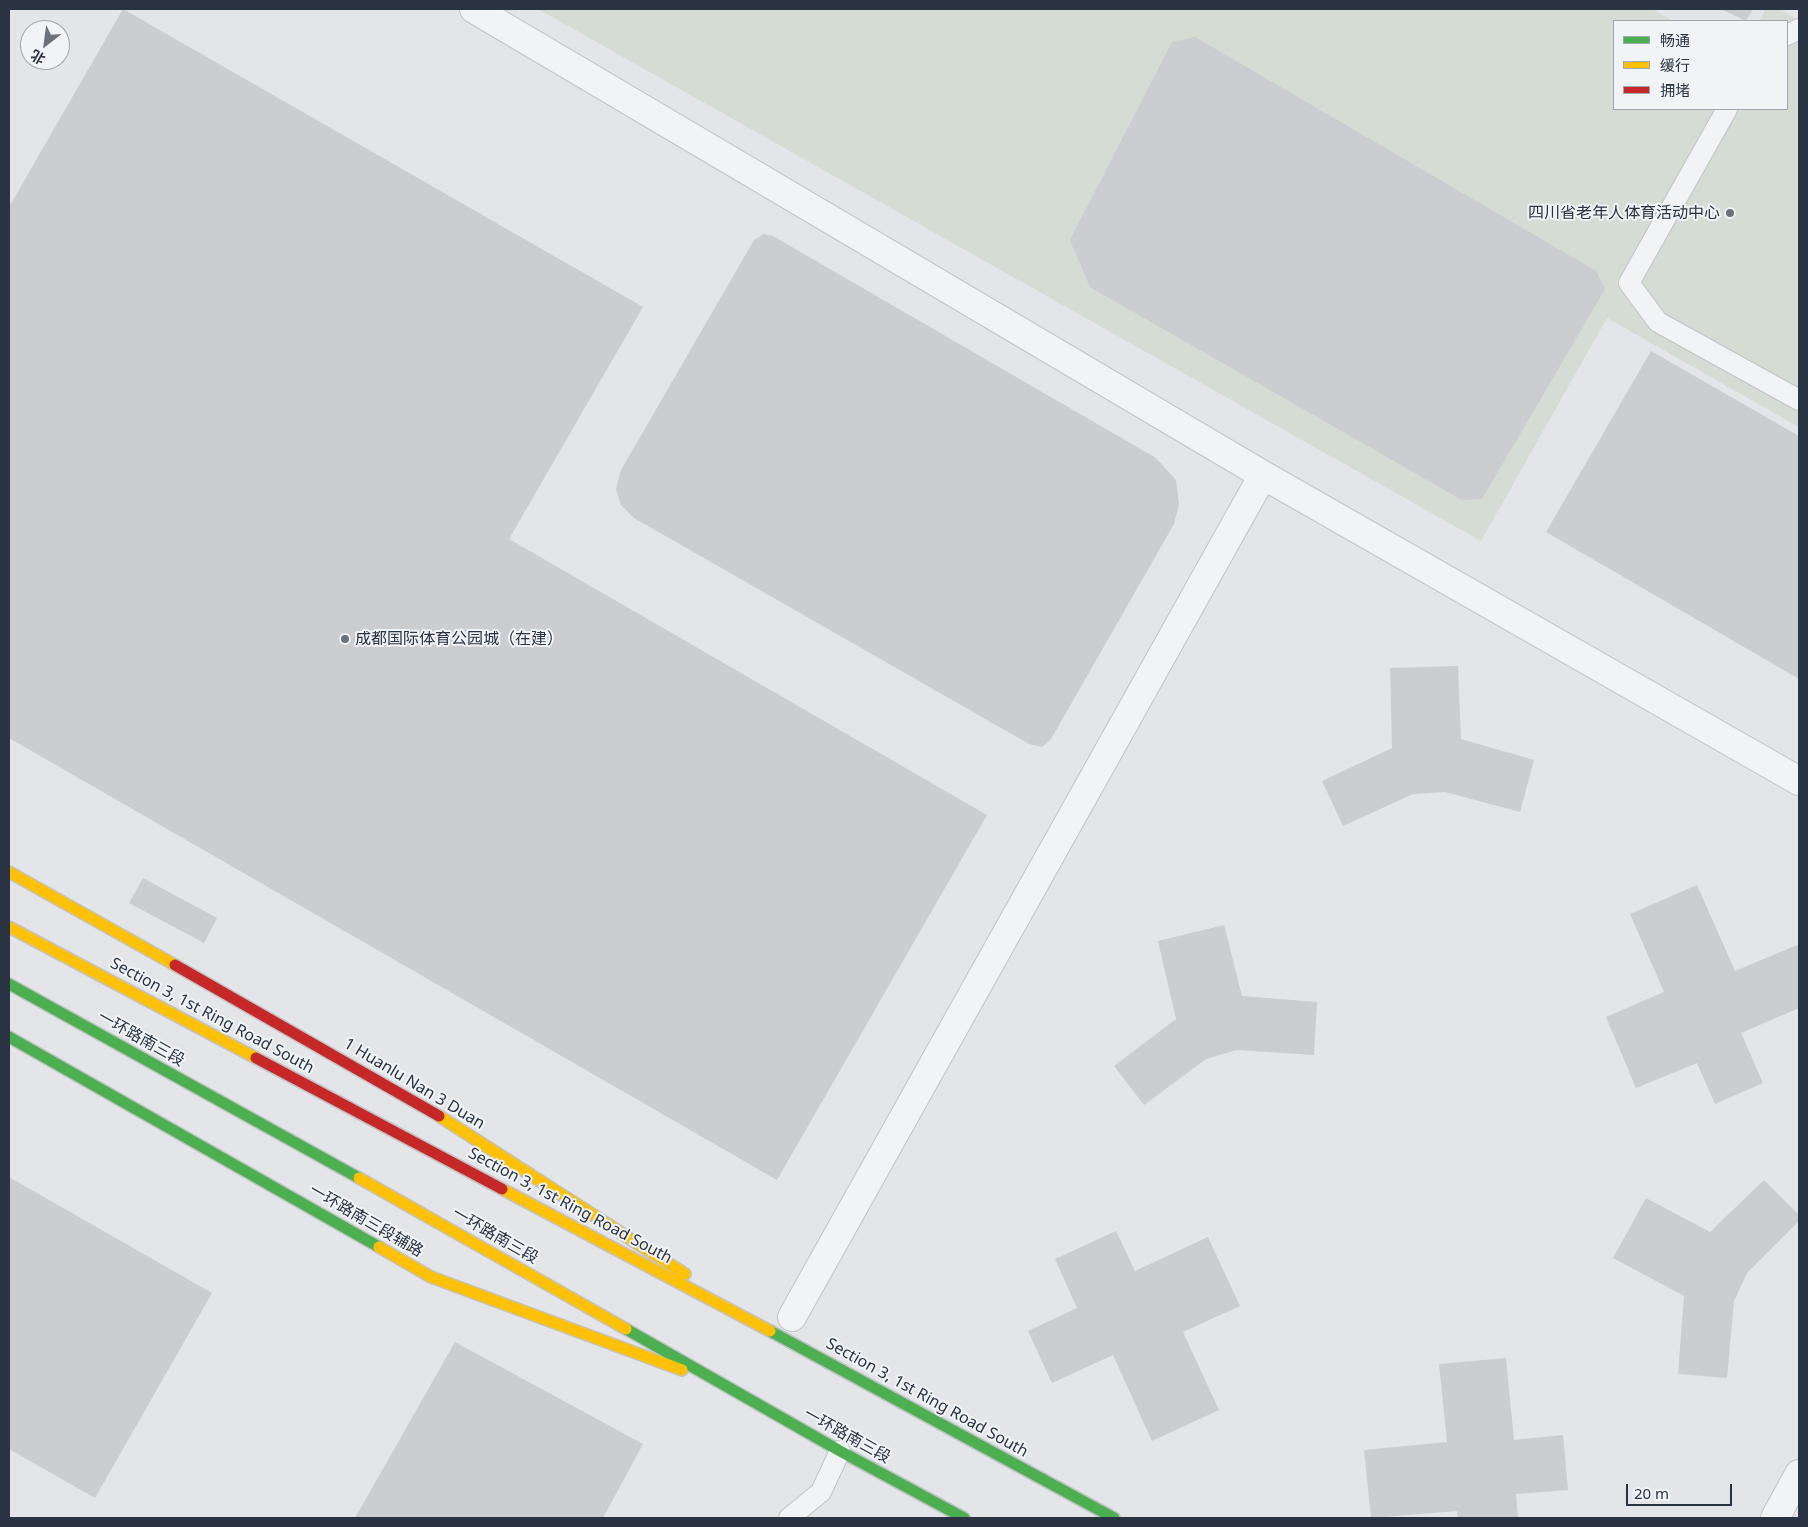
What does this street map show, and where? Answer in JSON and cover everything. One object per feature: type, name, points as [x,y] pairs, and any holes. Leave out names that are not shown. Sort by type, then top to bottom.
[{"type":"main road","name":"1 Huanlu Nan 3 Duan","points":[[9,872],[419,1103],[792,1329]]},
{"type":"main road","name":"Section 3, 1st Ring Road South","points":[[9,927],[792,1329],[1114,1518]]},
{"type":"main road","name":"一环路南三段","points":[[9,984],[433,1219],[840,1451],[964,1518]]},
{"type":"main road","name":"一环路南三段辅路","points":[[9,1038],[431,1277],[728,1387]]},
{"type":"street","points":[[474,9],[1262,474],[1799,780]]},
{"type":"street","points":[[792,1329],[1262,474]]},
{"type":"street","points":[[1775,1518],[1799,1474]]},
{"type":"lane","points":[[1725,110],[1629,283],[1658,322],[1799,400]]},
{"type":"lane","points":[[789,1518],[821,1492],[840,1451]]},
{"type":"shaded area","points":[[538,9],[1652,9],[1671,20],[1613,20],[1613,110],[1788,110],[1788,20],[1760,20],[1766,9],[1779,9],[1799,20],[1799,427],[1607,318],[1481,541]]},
{"type":"building","name":"成都国际体育公园城（在建）","points":[[123,9],[643,307],[509,539],[987,815],[777,1180],[9,738],[9,207]]},
{"type":"building","points":[[1721,9],[1753,9],[1747,20]]},
{"type":"building","points":[[1195,37],[1596,271],[1605,289],[1482,499],[1462,500],[1090,287],[1070,240],[1172,42]]},
{"type":"building","points":[[764,234],[773,236],[1156,458],[1176,480],[1179,504],[1174,524],[1051,739],[1042,747],[1029,744],[634,518],[621,505],[616,489],[621,470],[754,240]]},
{"type":"building","points":[[1651,351],[1799,436],[1799,679],[1546,532]]},
{"type":"building","points":[[1458,666],[1461,739],[1534,760],[1520,812],[1445,792],[1413,794],[1343,826],[1322,781],[1392,748],[1390,668]]},
{"type":"building","points":[[143,878],[217,918],[204,943],[129,903]]},
{"type":"building","points":[[1697,885],[1735,971],[1797,945],[1799,949],[1799,1008],[1741,1033],[1763,1083],[1715,1104],[1697,1063],[1636,1088],[1606,1017],[1664,992],[1630,914]]},
{"type":"building","points":[[1224,925],[1242,996],[1317,1002],[1314,1055],[1237,1050],[1206,1059],[1144,1105],[1114,1066],[1176,1019],[1158,941]]},
{"type":"building","points":[[9,1177],[212,1293],[95,1498],[9,1449]]},
{"type":"building","points":[[1764,1180],[1799,1215],[1799,1221],[1747,1273],[1734,1301],[1727,1378],[1678,1374],[1684,1296],[1613,1258],[1646,1198],[1710,1232]]},
{"type":"building","points":[[1116,1231],[1135,1271],[1208,1237],[1240,1306],[1183,1332],[1219,1410],[1152,1441],[1113,1355],[1052,1383],[1028,1331],[1077,1308],[1055,1259]]},
{"type":"building","points":[[455,1342],[643,1444],[603,1518],[355,1518]]},
{"type":"building","points":[[1506,1358],[1514,1440],[1563,1435],[1568,1490],[1516,1494],[1518,1518],[1458,1518],[1457,1511],[1371,1518],[1364,1450],[1447,1442],[1439,1364]]},
{"type":"traffic: fast","points":[[9,984],[359,1178]]},
{"type":"traffic: fast","points":[[9,1037],[379,1247]]},
{"type":"traffic: fast","points":[[626,1329],[840,1451],[964,1518]]},
{"type":"traffic: fast","points":[[770,1331],[1114,1518]]},
{"type":"traffic: slow","points":[[9,872],[175,965]]},
{"type":"traffic: slow","points":[[9,927],[256,1058]]},
{"type":"traffic: slow","points":[[439,1116],[685,1274]]},
{"type":"traffic: slow","points":[[359,1178],[626,1329]]},
{"type":"traffic: slow","points":[[502,1189],[770,1331]]},
{"type":"traffic: slow","points":[[379,1247],[431,1277],[682,1370]]},
{"type":"traffic: jam","points":[[175,965],[439,1116]]},
{"type":"traffic: jam","points":[[256,1058],[502,1189]]},
{"type":"place","name":"四川省老年人体育活动中心","points":[[1730,213]]},
{"type":"place","name":"成都国际体育公园城（在建）","points":[[345,639]]}]
